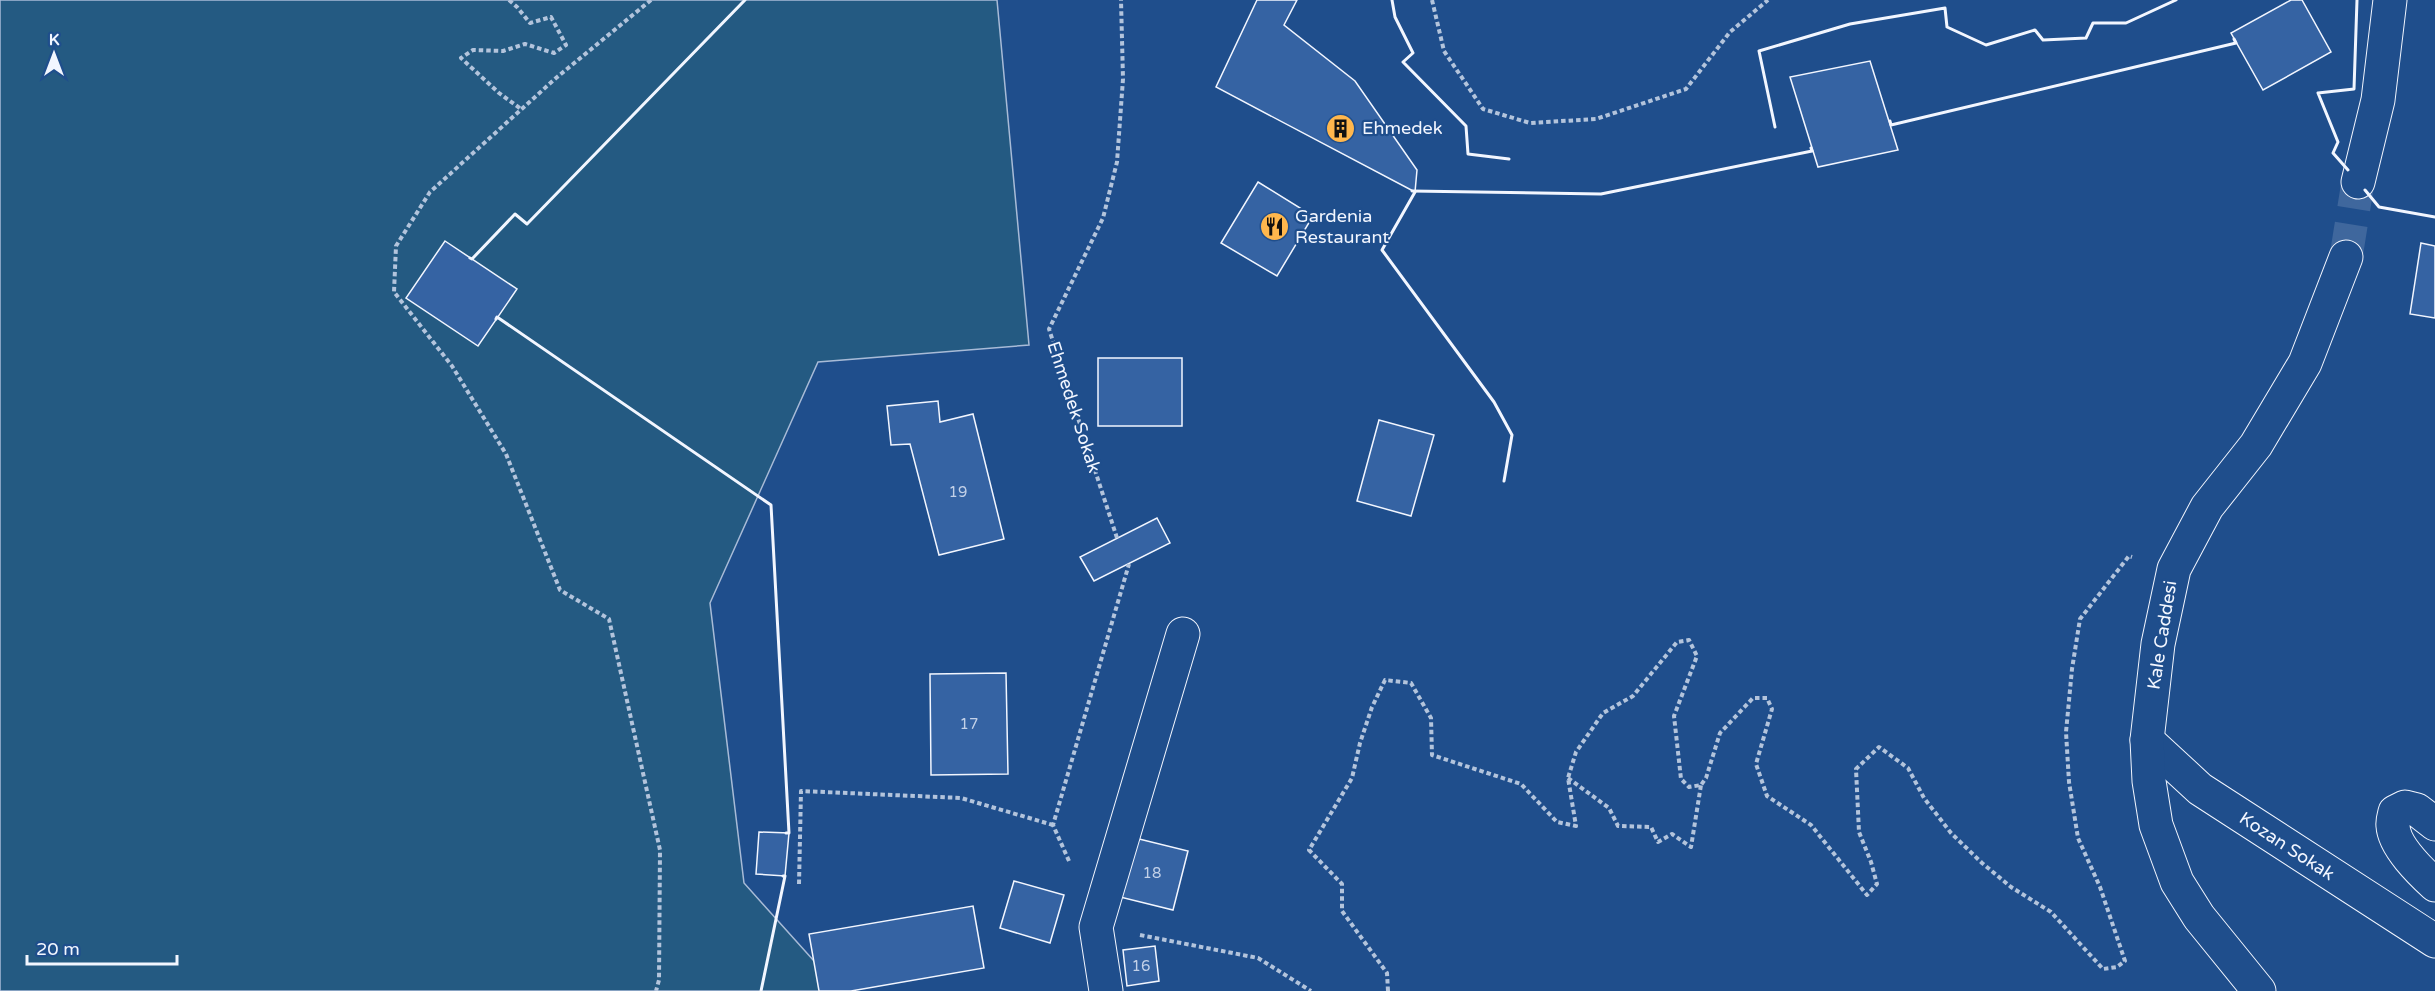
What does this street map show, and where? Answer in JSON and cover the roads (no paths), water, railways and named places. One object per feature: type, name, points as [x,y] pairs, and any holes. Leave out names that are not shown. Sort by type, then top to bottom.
[{"type":"street","points":[[2358,182],[2379,100],[2390,0]]},
{"type":"street","name":"Kale Caddesi","points":[[2259,991],[2199,916],[2177,882],[2156,825],[2147,740],[2158,644],[2174,569],[2207,507],[2256,446],[2305,363],[2346,257]]},
{"type":"street","points":[[1106,991],[1096,927],[1183,634]]},
{"type":"street","name":"Kozan Sokak","points":[[2147,740],[2200,789],[2435,941]]},
{"type":"street","points":[[2435,824],[2417,810],[2405,807],[2395,812],[2393,827],[2401,846],[2413,863],[2435,885]]},
{"type":"tunnel","points":[[2346,257],[2358,182]]},
{"type":"place","name":"Ehmedek","points":[[1341,128]]},
{"type":"place","name":"Gardenia Restaurant","points":[[1274,226]]}]
